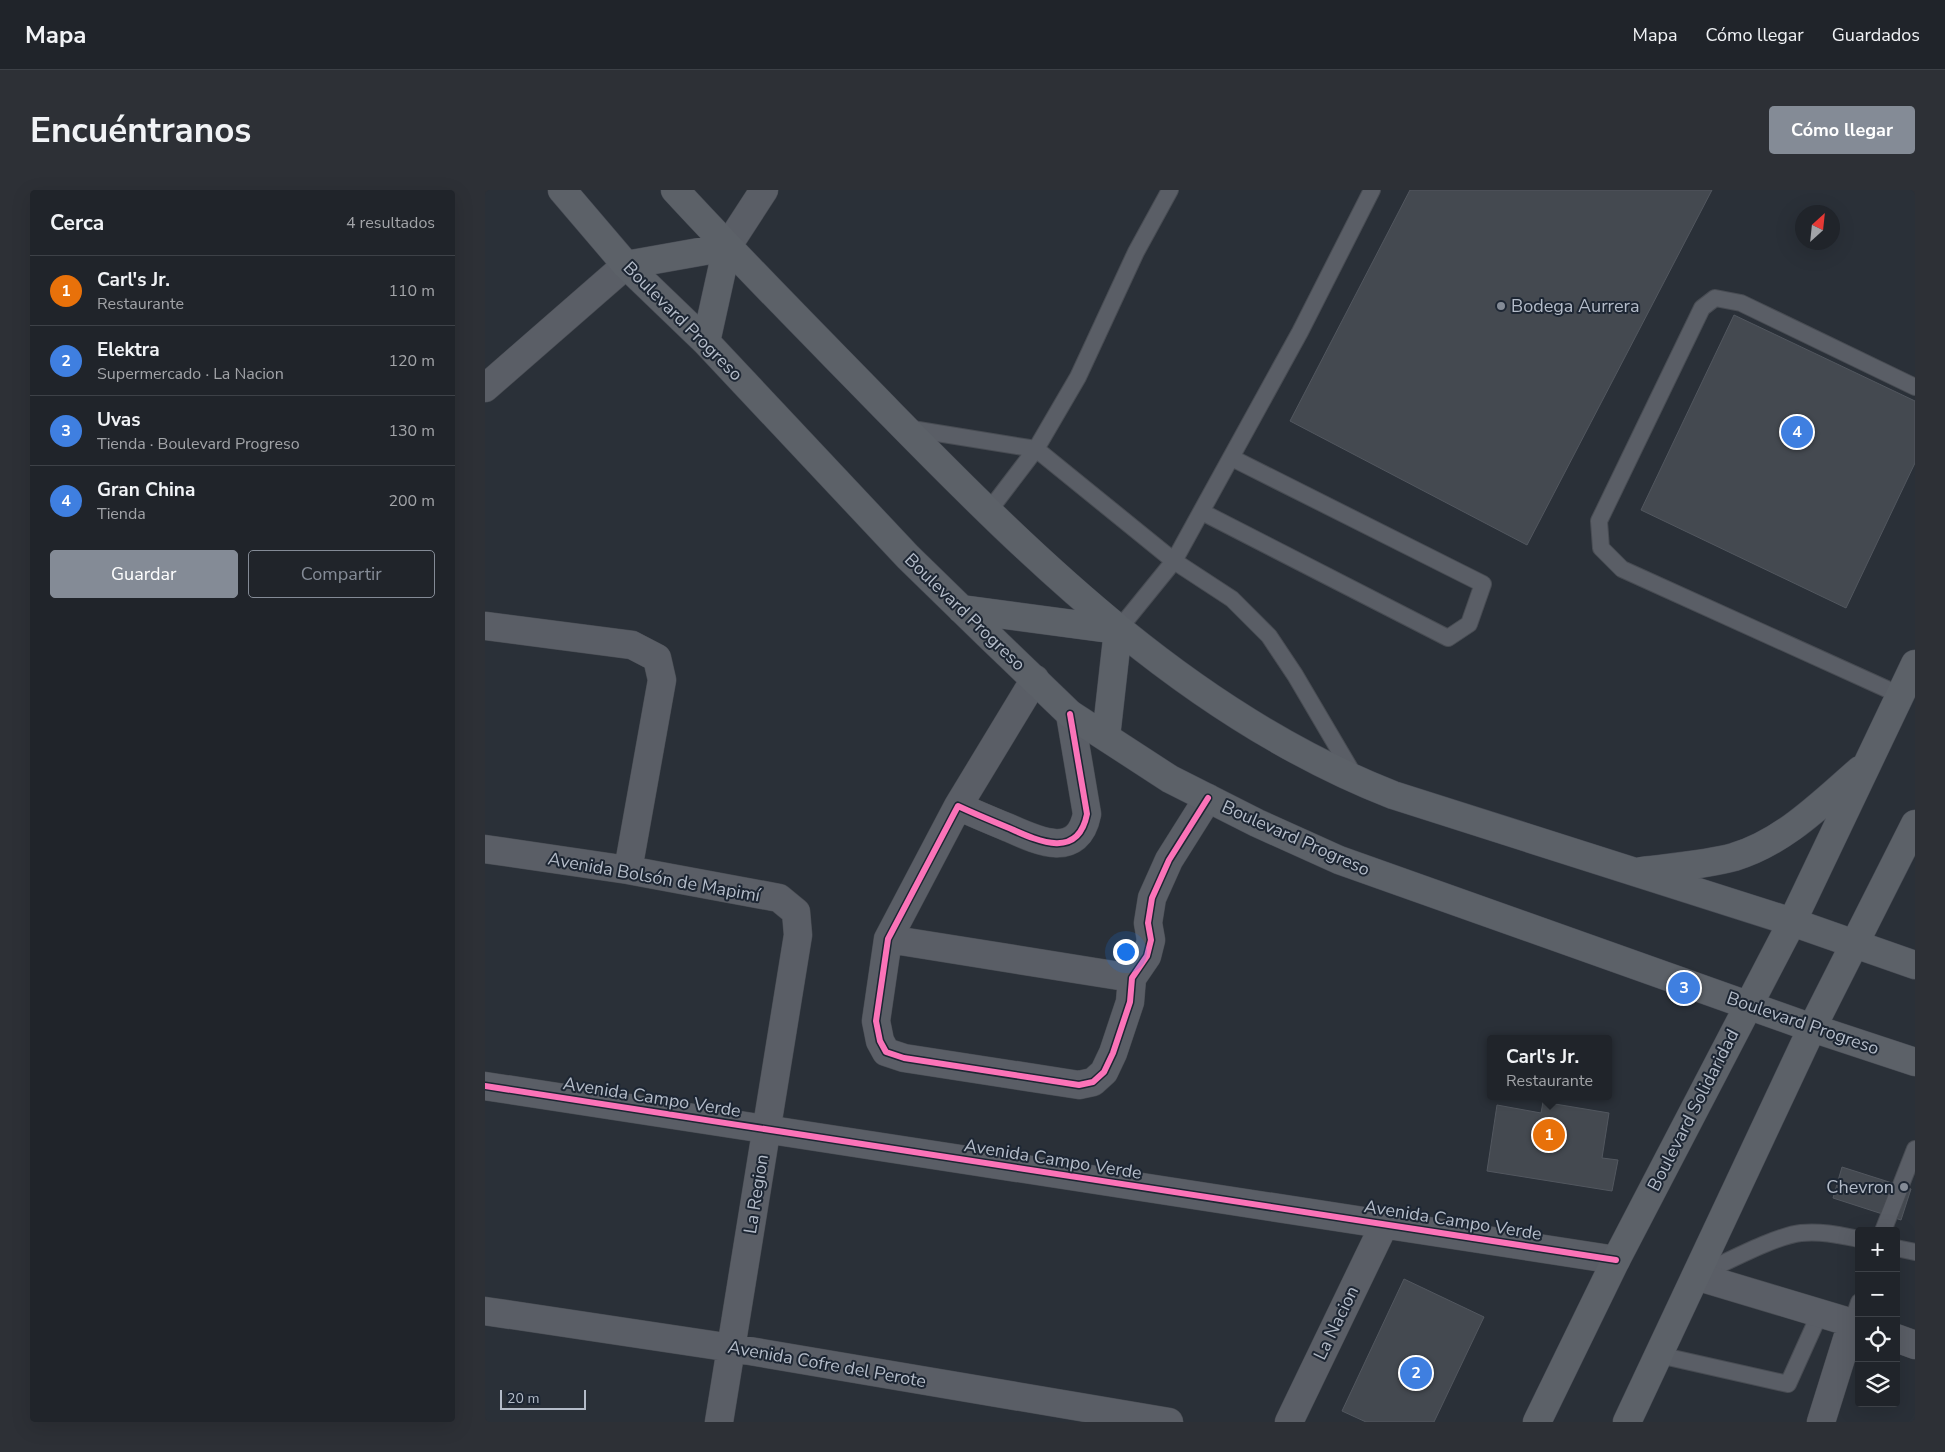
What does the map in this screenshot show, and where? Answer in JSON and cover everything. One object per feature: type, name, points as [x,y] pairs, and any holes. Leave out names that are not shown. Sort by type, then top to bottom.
[{"type":"main road","name":"Boulevard Progreso","points":[[562,190],[626,265],[706,342],[908,557],[1070,714],[1170,778],[1257,823],[1339,860],[1749,1004],[1812,1028],[1915,1062]]},
{"type":"main road","points":[[675,190],[727,247],[988,512],[1118,630],[1186,682],[1248,722],[1303,755],[1357,781],[1393,795],[1792,922],[1915,966]]},
{"type":"main road","points":[[626,265],[727,247]]},
{"type":"main road","points":[[706,342],[727,247]]},
{"type":"main road","points":[[961,608],[1118,630]]},
{"type":"main road","points":[[1106,737],[1118,630]]},
{"type":"main road","name":"Boulevard Solidaridad","points":[[1537,1422],[1616,1260],[1792,922],[1915,664]]},
{"type":"main road","points":[[1635,872],[1734,857],[1767,843],[1795,826],[1867,764]]},
{"type":"main road","points":[[1627,1422],[1812,1028],[1915,824]]},
{"type":"street","points":[[727,247],[764,190]]},
{"type":"street","points":[[485,388],[626,265]]},
{"type":"street","points":[[485,626],[632,645],[657,658],[662,680],[628,870]]},
{"type":"street","points":[[1035,679],[959,806],[888,939],[876,1021],[880,1041],[886,1052],[904,1058],[1079,1085],[1093,1082],[1104,1072],[1113,1053],[1130,1002],[1132,978],[1147,956],[1151,940],[1148,923],[1152,898],[1169,860],[1208,798]]},
{"type":"street","points":[[959,806],[1042,842],[1059,844],[1073,838],[1084,828],[1087,814],[1070,714]]},
{"type":"street","name":"Avenida Bolsón de Mapimí","points":[[485,849],[628,870],[779,898],[796,912],[798,935]]},
{"type":"street","name":"La Region","points":[[719,1422],[798,935]]},
{"type":"street","points":[[888,939],[1132,978]]},
{"type":"street","name":"Avenida Campo Verde","points":[[485,1086],[1616,1260]]},
{"type":"street","name":"La Nacion","points":[[1289,1422],[1384,1225]]},
{"type":"street","points":[[1697,1276],[1820,1313],[1855,1317]]},
{"type":"street","name":"Avenida Cofre del Perote","points":[[485,1311],[732,1348],[1169,1422]]},
{"type":"street","points":[[1821,1422],[1855,1320]]},
{"type":"street","points":[[1900,1339],[1915,1345]]},
{"type":"lane","points":[[988,512],[1036,449],[1078,377],[1136,252],[1170,190]]},
{"type":"lane","points":[[1118,630],[1174,561],[1300,332],[1373,190]]},
{"type":"lane","points":[[1900,695],[1622,569],[1601,548],[1599,521],[1702,308],[1715,298],[1741,303],[1915,387]]},
{"type":"lane","points":[[905,428],[1036,449],[1174,561],[1232,599],[1269,636],[1295,675],[1357,781]]},
{"type":"lane","points":[[1202,512],[1448,638],[1469,624],[1483,584],[1231,458]]},
{"type":"lane","points":[[1885,1227],[1915,1149]]},
{"type":"lane","points":[[1697,1276],[1777,1240],[1799,1233],[1828,1232],[1855,1238]]},
{"type":"lane","points":[[1900,1249],[1915,1252]]},
{"type":"lane","points":[[1659,1355],[1788,1384],[1820,1313]]},
{"type":"building","name":"Bodega Aurrera","points":[[1410,190],[1712,190],[1527,545],[1290,421]]},
{"type":"building","points":[[1734,315],[1915,401],[1915,463],[1846,608],[1641,510]]},
{"type":"building","points":[[1543,1102],[1609,1113],[1602,1158],[1618,1160],[1612,1191],[1487,1171],[1497,1105],[1541,1113]]},
{"type":"building","points":[[1842,1167],[1911,1189],[1901,1220],[1833,1198]]},
{"type":"building","points":[[1404,1279],[1484,1317],[1434,1422],[1366,1422],[1342,1411]]},
{"type":"cycle path","points":[[1070,714],[1087,814],[1082,828],[1075,837],[1066,842],[1055,843],[1032,838],[958,806],[888,939],[876,1021],[880,1041],[886,1052],[904,1058],[1079,1085],[1093,1082],[1104,1072],[1113,1053],[1130,1002],[1132,978],[1147,956],[1151,940],[1148,923],[1152,898],[1169,860],[1208,798]]},
{"type":"cycle path","points":[[485,1086],[1616,1260]]},
{"type":"place","name":"Bodega Aurrera","points":[[1501,306]]},
{"type":"place","name":"Gran China","points":[[1797,432]]},
{"type":"place","name":"Uvas","points":[[1684,988]]},
{"type":"place","name":"Carl's Jr.","points":[[1549,1135]]},
{"type":"place","name":"Chevron","points":[[1904,1187]]},
{"type":"place","name":"Elektra","points":[[1416,1373]]}]
